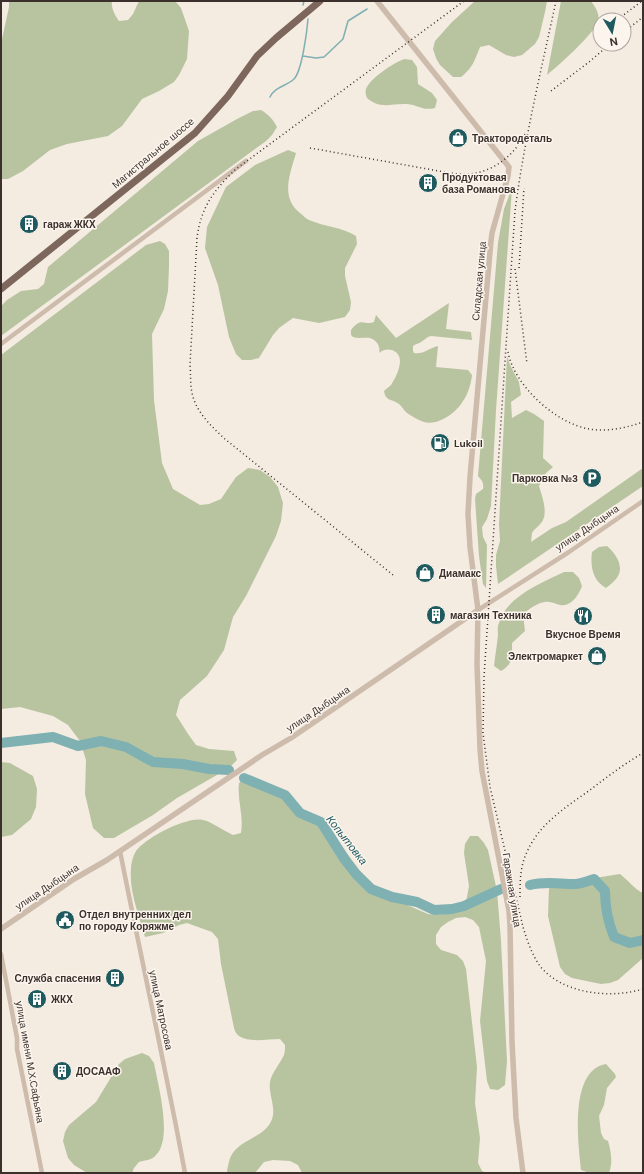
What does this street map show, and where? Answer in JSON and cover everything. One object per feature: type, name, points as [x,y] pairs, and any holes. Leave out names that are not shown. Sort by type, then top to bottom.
[{"type":"main road","name":"Магистральное шоссе","points":[[1,289],[195,133],[228,96],[257,56],[320,1]]},
{"type":"street","name":"Складская улица","points":[[377,1],[509,167],[491,241],[470,478],[468,514],[470,547],[478,610]]},
{"type":"street","points":[[1,344],[246,161]]},
{"type":"street","name":"улица Дыбцына","points":[[1,928],[74,879],[120,851],[262,755],[291,738],[478,610],[569,552],[643,501]]},
{"type":"street","name":"Гаражная улица","points":[[478,610],[477,664],[480,749],[482,770],[509,911],[512,1042],[516,1110],[523,1173]]},
{"type":"street","name":"улица Матросова","points":[[120,851],[185,1173]]},
{"type":"street","name":"улица имени М.Х.Сафьяна","points":[[1,954],[17,1038],[17,1049],[42,1173]]},
{"type":"green space","points":[[9,1],[112,1],[113,9],[119,21],[128,20],[133,14],[139,1],[175,1],[181,8],[189,31],[187,59],[174,82],[142,99],[122,126],[108,136],[67,144],[50,150],[23,171],[8,179],[1,179],[1,39],[9,7]]},
{"type":"green space","points":[[475,1],[547,1],[539,37],[535,44],[522,55],[514,57],[506,55],[489,45],[480,47],[471,67],[461,77],[453,77],[440,65],[436,58],[433,49],[435,41],[452,22]]},
{"type":"green space","points":[[561,1],[591,1],[598,12],[592,12],[592,30],[567,57],[547,75]]},
{"type":"green space","points":[[404,59],[412,60],[417,67],[418,84],[432,93],[437,100],[435,108],[427,109],[407,104],[382,105],[372,102],[367,98],[366,89],[372,80],[389,67]]},
{"type":"green space","points":[[261,110],[270,117],[277,127],[266,141],[1,336],[1,306],[7,300],[21,291],[38,289],[44,284],[48,267],[198,141],[253,111]]},
{"type":"green space","points":[[288,150],[296,153],[288,185],[288,193],[294,207],[308,219],[356,236],[357,244],[345,268],[345,276],[351,302],[350,310],[345,317],[319,323],[293,318],[279,328],[273,335],[259,358],[242,360],[236,354],[229,337],[218,285],[205,248],[207,227],[226,187],[255,165]]},
{"type":"green space","points":[[512,188],[496,410],[491,506],[487,519],[482,527],[483,537],[487,545],[486,588],[483,584],[479,556],[475,499],[476,494],[483,489],[482,482],[478,476],[498,243],[504,209]]},
{"type":"green space","points":[[160,241],[165,244],[169,251],[169,266],[168,291],[164,309],[152,334],[154,400],[162,463],[173,489],[200,505],[209,504],[221,499],[236,477],[248,468],[260,470],[270,477],[278,487],[283,503],[281,521],[276,536],[246,596],[233,617],[224,650],[207,676],[180,700],[176,715],[196,745],[209,749],[234,751],[237,760],[229,768],[177,798],[153,815],[114,838],[104,838],[93,828],[85,794],[86,760],[80,741],[68,725],[53,716],[20,707],[1,709],[1,355],[146,245]]},
{"type":"green space","points":[[449,303],[446,329],[471,332],[472,340],[431,336],[414,345],[413,351],[414,353],[420,353],[438,346],[436,367],[468,370],[472,375],[471,382],[465,398],[456,410],[446,418],[429,423],[417,419],[407,413],[400,405],[386,397],[384,391],[391,385],[396,377],[400,364],[398,354],[392,350],[386,350],[379,353],[379,346],[374,340],[370,338],[353,337],[351,335],[351,330],[360,322],[374,322],[376,315],[396,338]]},
{"type":"green space","points":[[507,356],[519,382],[521,395],[511,402],[512,418],[526,410],[544,421],[543,458],[553,467],[546,473],[539,486],[545,510],[541,523],[532,533],[531,542],[552,528],[566,522],[643,468],[643,486],[498,584],[496,555],[500,541],[499,525]]},
{"type":"green space","points":[[607,546],[618,560],[620,572],[617,578],[606,588],[598,582],[593,573],[591,558],[592,552],[599,547]]},
{"type":"green space","points":[[564,572],[573,572],[579,578],[582,586],[579,593],[568,604],[560,605],[545,602],[533,606],[523,614],[525,631],[512,643],[512,655],[510,662],[501,671],[494,666],[498,626],[503,614],[517,598],[535,586]]},
{"type":"green space","points":[[1,762],[10,763],[33,776],[37,789],[36,807],[31,819],[12,835],[1,837]]},
{"type":"green space","points":[[246,778],[254,779],[306,811],[333,834],[360,871],[389,899],[428,914],[435,915],[452,913],[460,909],[466,902],[469,886],[464,853],[465,844],[470,836],[478,836],[484,843],[488,850],[497,891],[501,941],[507,1061],[505,1085],[498,1090],[490,1089],[487,1081],[480,1021],[486,961],[479,927],[473,920],[465,917],[456,918],[441,927],[436,935],[436,944],[441,950],[457,955],[463,961],[466,969],[477,1067],[475,1103],[480,1138],[478,1163],[482,1171],[487,1173],[302,1173],[298,1165],[290,1161],[273,1160],[264,1162],[255,1173],[228,1173],[229,1161],[234,1151],[265,1129],[272,1120],[273,1109],[270,1093],[270,1082],[272,1075],[284,1055],[285,1045],[280,1039],[248,1039],[239,1036],[236,1033],[221,964],[218,939],[212,932],[187,923],[179,925],[163,933],[145,937],[133,895],[131,867],[136,851],[148,840],[167,829],[187,821],[203,820],[210,822],[233,835],[241,833],[242,820],[239,783]]},
{"type":"green space","points":[[620,874],[643,893],[643,958],[618,980],[610,983],[601,984],[572,978],[565,974],[560,967],[548,916],[549,888],[552,881],[576,881]]},
{"type":"green space","points":[[142,1053],[149,1056],[154,1063],[163,1111],[164,1124],[161,1147],[153,1158],[139,1162],[132,1173],[87,1173],[74,1165],[68,1158],[63,1141],[65,1132],[69,1125],[96,1102],[119,1064],[125,1059]]},
{"type":"green space","points":[[606,1064],[616,1077],[607,1088],[604,1105],[599,1116],[601,1133],[604,1139],[608,1141],[609,1145],[611,1165],[609,1173],[590,1173],[581,1170],[578,1143],[578,1109],[581,1093],[586,1079],[594,1069]]},
{"type":"waterway","points":[[303,5],[304,1]]},
{"type":"waterway","points":[[303,56],[316,58],[324,57],[343,39],[348,21],[367,9]]},
{"type":"waterway","points":[[270,97],[274,91],[294,79],[297,75],[304,50],[308,19]]},
{"type":"waterway","name":"Копытовка","points":[[1,743],[53,737],[78,746],[101,741],[126,747],[153,762],[229,770]]},
{"type":"waterway","name":"Копытовка","points":[[244,778],[285,795],[300,813],[321,822],[345,860],[371,889],[392,897],[417,902],[434,910],[452,909],[464,906],[501,889]]},
{"type":"waterway","name":"Копытовка","points":[[530,885],[547,883],[577,884],[594,879],[605,891],[607,915],[614,937],[630,943],[643,940]]},
{"type":"railway","points":[[393,575],[225,439],[209,424],[197,406],[191,390],[190,365],[197,238],[205,208],[221,184],[236,169],[464,1]]},
{"type":"railway","points":[[556,1],[528,132],[515,211],[484,677],[483,733],[490,787],[523,927],[537,962],[549,975],[561,983],[588,992],[616,994],[643,989]]},
{"type":"railway","points":[[628,12],[642,1]]},
{"type":"railway","points":[[632,26],[643,17]]},
{"type":"railway","points":[[551,91],[601,52]]},
{"type":"railway","points":[[310,148],[450,173],[469,174],[484,171],[499,164],[512,153],[526,132]]},
{"type":"railway","points":[[519,268],[524,188]]},
{"type":"railway","points":[[515,269],[527,364]]},
{"type":"railway","points":[[508,352],[518,377],[527,389],[538,401],[563,419],[576,425],[596,430],[616,429],[643,422]]},
{"type":"railway","points":[[520,897],[520,880],[523,863],[532,842],[539,833],[563,810],[643,753]]},
{"type":"place","name":"Трактородеталь","points":[[458,138]]},
{"type":"place","name":"Продуктовая база Романова","points":[[428,183]]},
{"type":"place","name":"гараж ЖКХ","points":[[29,224]]},
{"type":"place","name":"Lukoil","points":[[440,443]]},
{"type":"place","name":"Парковка №3","points":[[592,478]]},
{"type":"place","name":"Диамакс","points":[[425,573]]},
{"type":"place","name":"магазин Техника","points":[[436,615]]},
{"type":"place","name":"Вкусное Время","points":[[583,616]]},
{"type":"place","name":"Электромаркет","points":[[597,656]]},
{"type":"place","name":"Отдел внутренних дел по городу Коряжме","points":[[65,920]]},
{"type":"place","name":"Служба спасения","points":[[115,978]]},
{"type":"place","name":"ЖКХ","points":[[37,999]]},
{"type":"place","name":"ДОСААФ","points":[[62,1071]]}]
